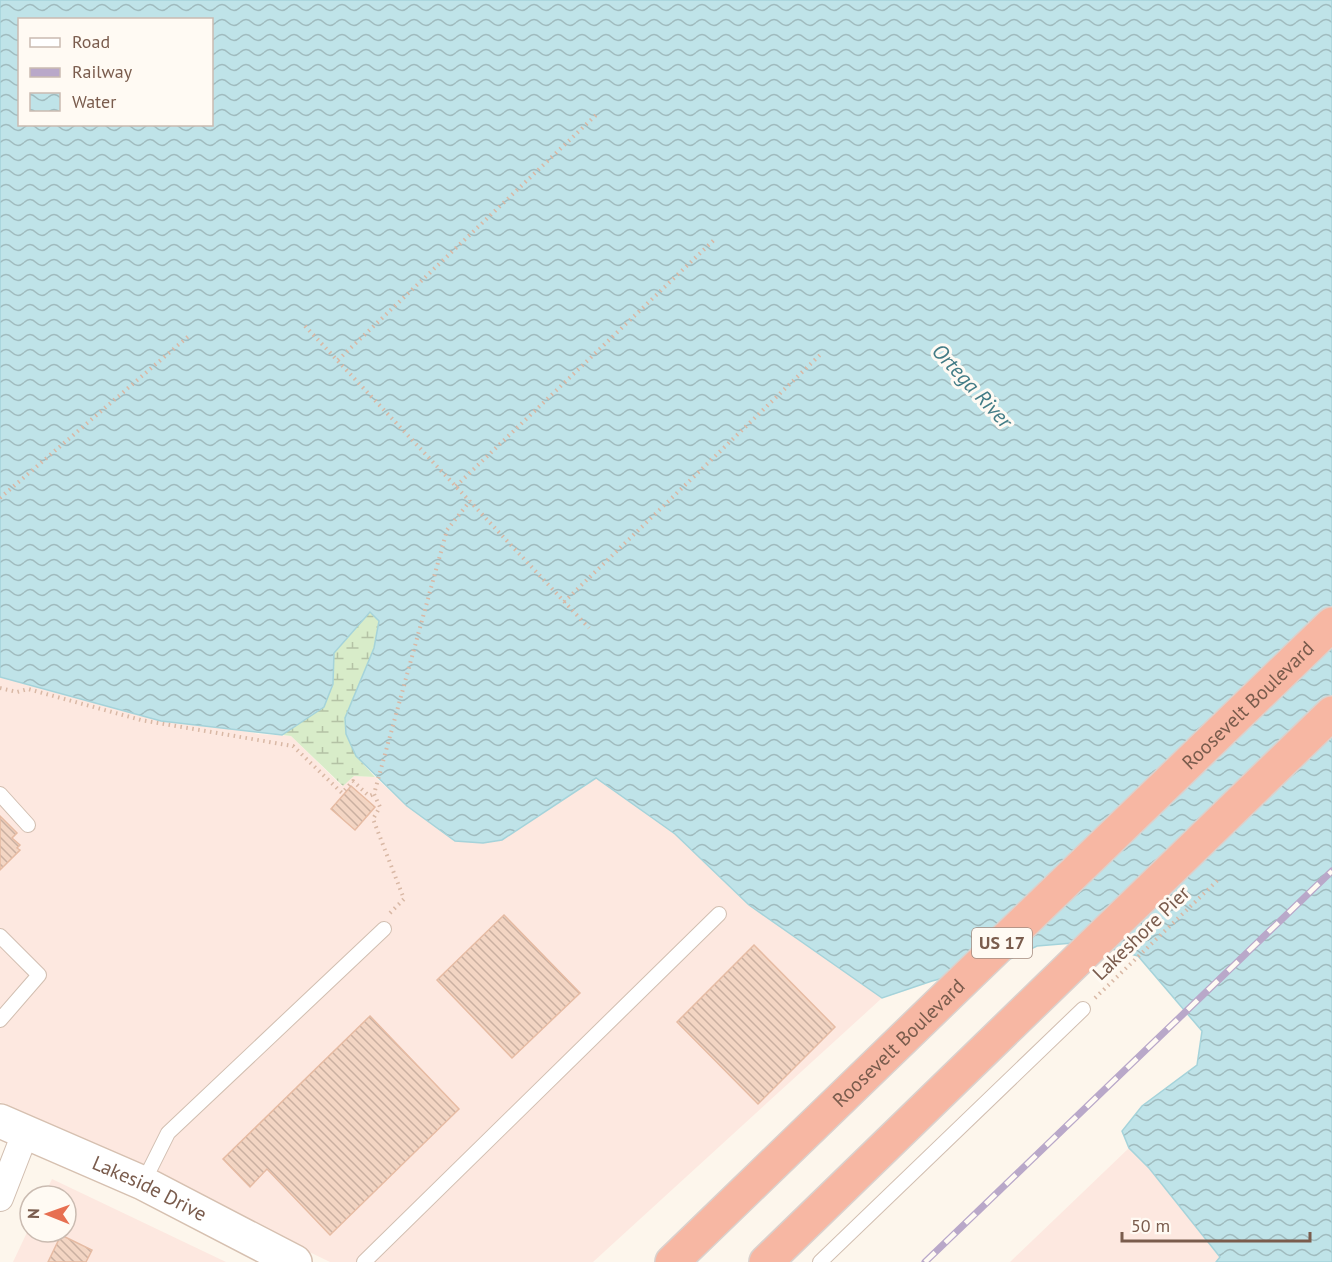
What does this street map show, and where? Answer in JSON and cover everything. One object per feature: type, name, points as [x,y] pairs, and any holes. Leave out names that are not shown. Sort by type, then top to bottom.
[{"type":"highway","name":"Roosevelt Boulevard","points":[[672,1262],[1332,624]]},
{"type":"highway","points":[[766,1262],[1332,713]]},
{"type":"street","name":"Lakeside Drive","points":[[13,1126],[143,1183],[295,1262]]},
{"type":"street","points":[[0,1197],[13,1126]]},
{"type":"lane","points":[[0,794],[27,825]]},
{"type":"lane","points":[[364,1262],[718,914]]},
{"type":"lane","points":[[143,1183],[168,1133],[384,929]]},
{"type":"lane","points":[[0,1020],[39,975],[1,941]]},
{"type":"lane","points":[[820,1262],[1083,1009]]},
{"type":"path","points":[[338,360],[596,114]]},
{"type":"path","points":[[456,486],[715,239]]},
{"type":"path","points":[[305,326],[589,628]]},
{"type":"path","points":[[0,498],[190,334]]},
{"type":"path","points":[[564,602],[823,352]]},
{"type":"path","points":[[391,911],[404,899],[374,819],[380,807],[374,794],[447,530],[470,501]]},
{"type":"path","points":[[0,688],[16,692],[28,690],[141,720],[293,746],[342,793],[353,781],[369,796],[374,794]]},
{"type":"path","name":"Lakeshore Pier","points":[[1083,1009],[1219,879]]},
{"type":"shaded area","points":[[0,677],[258,734],[291,736],[342,786],[354,776],[375,777],[407,806],[502,840],[596,778],[675,834],[749,905],[882,998],[593,1262],[330,1262],[0,1102]]},
{"type":"shaded area","points":[[1129,1148],[1149,1168],[1221,1257],[1216,1262],[1010,1262]]},
{"type":"shaded area","points":[[52,1179],[62,1184],[50,1184]]},
{"type":"shaded area","points":[[78,1191],[226,1262],[13,1262],[22,1244],[78,1244]]},
{"type":"green space","points":[[370,612],[379,621],[374,648],[345,718],[356,756],[375,777],[354,776],[343,786],[291,736],[282,735],[301,721],[333,684],[334,653]]},
{"type":"water","name":"Ortega River","points":[[0,0],[1332,0],[1332,1262],[1216,1262],[1220,1257],[1149,1168],[1129,1148],[1122,1131],[1142,1106],[1197,1065],[1202,1031],[1138,956],[1085,942],[1037,946],[1002,963],[932,981],[882,998],[749,905],[675,834],[596,778],[502,840],[483,843],[455,841],[407,806],[356,756],[346,734],[345,718],[374,648],[379,621],[370,612],[334,653],[333,684],[324,707],[282,735],[161,721],[0,677]]},
{"type":"building","points":[[351,786],[375,807],[355,830],[331,809]]},
{"type":"building","points":[[0,816],[17,833],[12,838],[20,845],[17,848],[20,850],[0,870]]},
{"type":"building","points":[[504,915],[580,993],[512,1058],[437,980]]},
{"type":"building","points":[[754,945],[835,1027],[758,1104],[677,1022]]},
{"type":"building","points":[[370,1016],[459,1109],[330,1235],[267,1169],[250,1187],[223,1159]]},
{"type":"building","points":[[78,1243],[92,1250],[86,1262],[48,1262],[57,1244]]},
{"type":"railway","points":[[925,1262],[1332,871]]}]
